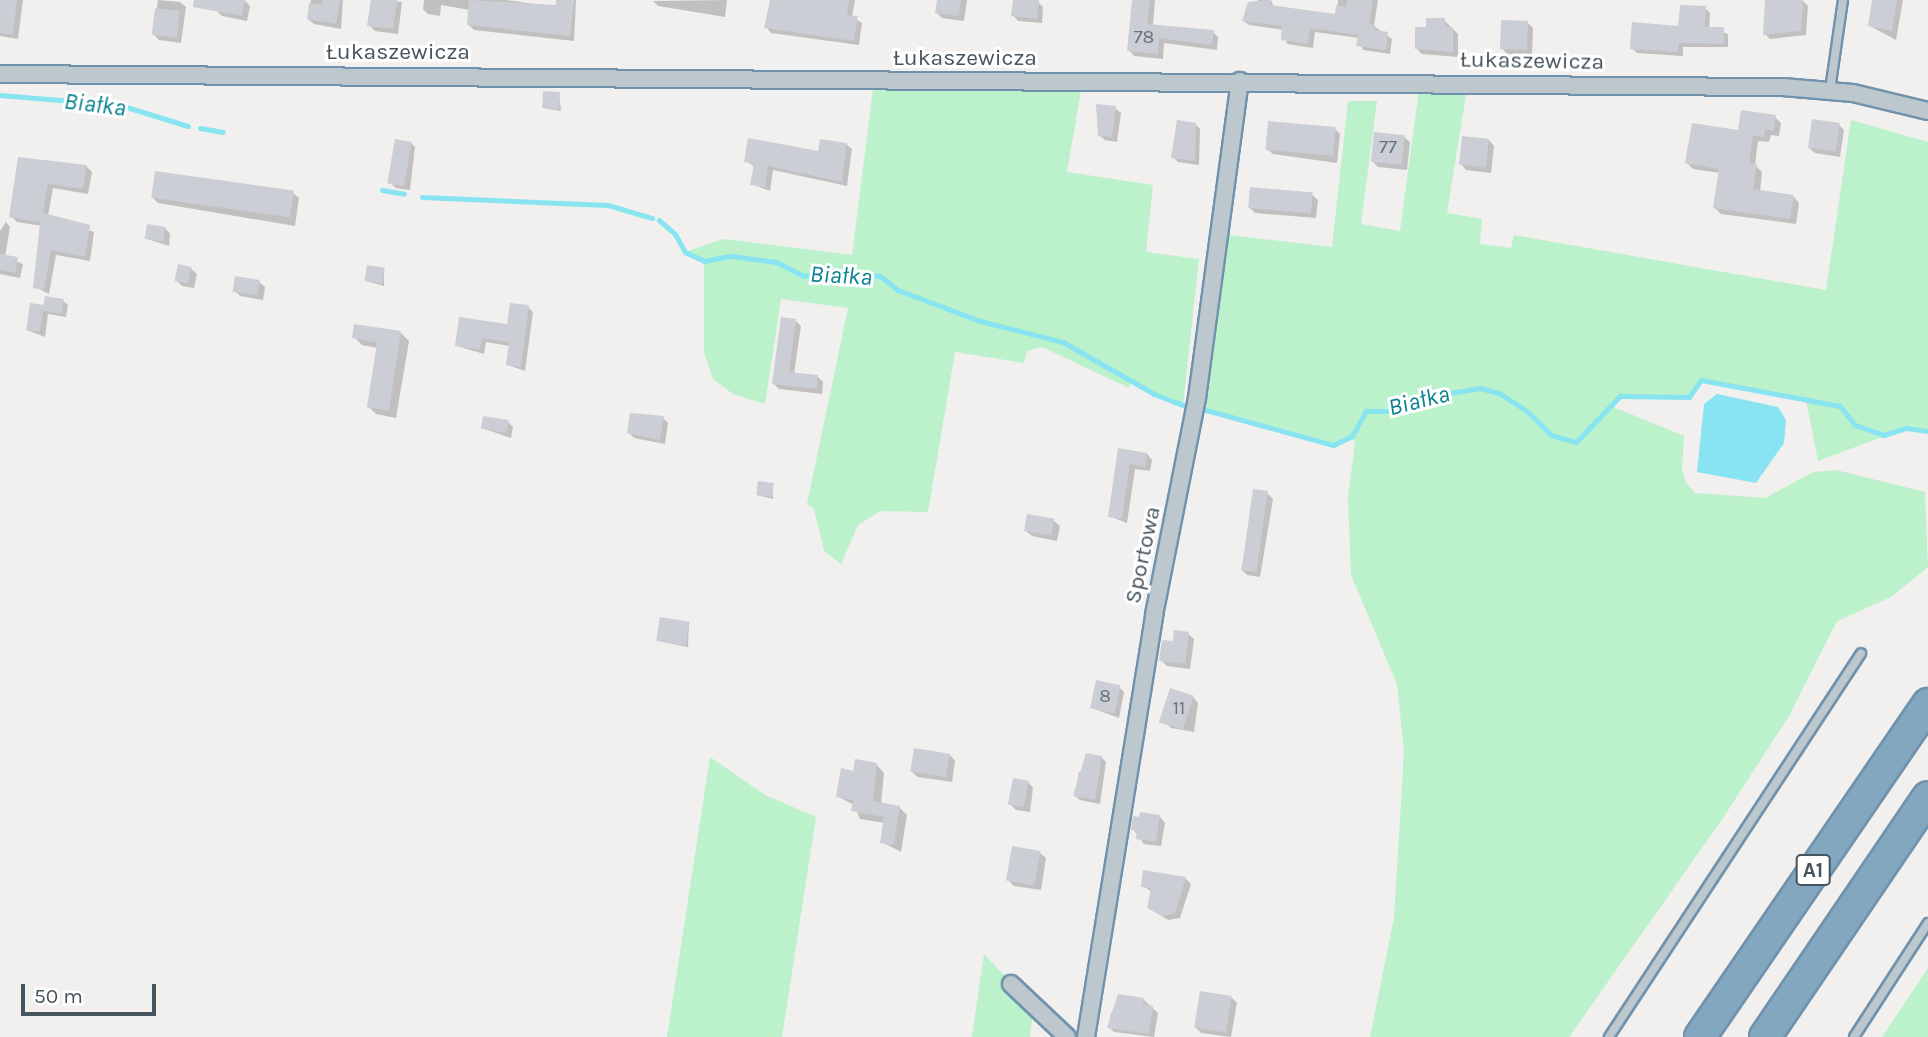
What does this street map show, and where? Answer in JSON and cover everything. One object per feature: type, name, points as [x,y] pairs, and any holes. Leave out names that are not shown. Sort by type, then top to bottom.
[{"type":"highway","name":"A1","points":[[1700,1037],[1928,704]]},
{"type":"highway","name":"A1","points":[[1765,1037],[1928,797]]},
{"type":"street","name":"Łukaszewicza","points":[[0,74],[1240,81],[1830,90],[1928,111]]},
{"type":"street","name":"Sportowa","points":[[1086,1037],[1149,640],[1198,398],[1240,81]]},
{"type":"street","points":[[1011,984],[1067,1037]]},
{"type":"lane","points":[[1830,90],[1843,0]]},
{"type":"lane","points":[[1609,1037],[1861,653]]},
{"type":"lane","points":[[1854,1037],[1928,923]]},
{"type":"lane","points":[[1708,1037],[1720,1007]]},
{"type":"green space","points":[[1083,79],[1067,172],[1153,185],[1146,252],[1199,259],[1183,405],[1131,382],[1129,388],[1042,347],[1027,351],[1024,363],[955,352],[928,512],[880,511],[858,525],[841,564],[824,551],[814,509],[807,504],[848,308],[781,299],[765,404],[733,394],[713,379],[704,352],[704,261],[685,252],[723,239],[852,255],[874,81]]},
{"type":"green space","points":[[1420,82],[1468,83],[1447,213],[1482,219],[1480,244],[1511,248],[1514,235],[1826,290],[1851,120],[1928,142],[1928,431],[1906,428],[1818,461],[1806,400],[1702,380],[1689,397],[1621,396],[1611,406],[1684,436],[1682,469],[1686,483],[1695,493],[1765,498],[1814,472],[1836,470],[1925,492],[1928,567],[1891,597],[1837,621],[1789,716],[1723,818],[1569,1037],[1370,1037],[1394,918],[1404,752],[1397,684],[1351,575],[1348,497],[1355,443],[1352,436],[1333,445],[1206,410],[1228,235],[1332,247],[1348,101],[1377,101],[1361,224],[1400,231]]},
{"type":"green space","points":[[710,757],[765,795],[816,817],[782,1037],[667,1037]]},
{"type":"green space","points":[[984,954],[1034,1007],[1030,1037],[972,1037]]},
{"type":"green space","points":[[1928,968],[1928,1037],[1882,1037]]},
{"type":"water","points":[[1717,394],[1778,407],[1786,420],[1784,443],[1756,483],[1697,472],[1704,404]]},
{"type":"building","points":[[0,0],[17,0],[13,35],[0,33]]},
{"type":"building","points":[[194,0],[245,0],[242,16],[193,7]]},
{"type":"building","points":[[322,0],[340,0],[336,24],[307,19],[309,3],[322,5]]},
{"type":"building","points":[[371,0],[397,0],[393,29],[367,26]]},
{"type":"building","points":[[469,0],[556,5],[556,0],[574,0],[570,36],[467,25]]},
{"type":"building","points":[[770,0],[849,0],[847,15],[858,16],[854,41],[764,28]]},
{"type":"building","points":[[937,0],[961,0],[959,16],[935,13]]},
{"type":"building","points":[[1013,0],[1039,0],[1037,19],[1011,16]]},
{"type":"building","points":[[1132,0],[1150,0],[1147,24],[1214,30],[1212,45],[1159,38],[1158,54],[1127,51]]},
{"type":"building","points":[[1271,0],[1270,5],[1335,14],[1336,5],[1346,7],[1347,0],[1373,0],[1369,24],[1375,25],[1375,30],[1388,32],[1386,50],[1356,46],[1358,35],[1310,28],[1308,44],[1281,40],[1282,26],[1242,21],[1248,2]]},
{"type":"building","points":[[1765,0],[1803,0],[1801,31],[1763,35]]},
{"type":"building","points":[[1872,0],[1897,0],[1892,31],[1868,26]]},
{"type":"building","points":[[1680,5],[1706,6],[1705,27],[1724,27],[1724,44],[1679,43],[1678,52],[1630,49],[1632,22],[1678,26]]},
{"type":"building","points":[[155,8],[180,11],[177,38],[152,35]]},
{"type":"building","points":[[1426,18],[1445,18],[1445,27],[1453,27],[1453,52],[1415,49],[1415,27],[1426,27]]},
{"type":"building","points":[[1501,20],[1528,21],[1527,50],[1500,49]]},
{"type":"building","points":[[543,91],[560,92],[559,109],[542,108]]},
{"type":"building","points":[[1096,104],[1116,106],[1112,137],[1098,136]]},
{"type":"building","points":[[1741,110],[1776,115],[1774,131],[1765,129],[1764,137],[1753,136],[1749,163],[1757,164],[1753,189],[1794,195],[1790,219],[1713,208],[1719,169],[1685,163],[1692,123],[1738,130]]},
{"type":"building","points":[[1812,119],[1840,123],[1836,152],[1808,148]]},
{"type":"building","points":[[1177,120],[1196,123],[1195,161],[1171,158]]},
{"type":"building","points":[[1268,121],[1336,127],[1333,156],[1265,150]]},
{"type":"building","points":[[1374,132],[1405,135],[1402,165],[1371,162]]},
{"type":"building","points":[[1462,136],[1489,139],[1486,168],[1459,165]]},
{"type":"building","points":[[748,138],[818,151],[820,139],[847,143],[842,182],[768,166],[765,187],[750,185],[754,164],[744,162]]},
{"type":"building","points":[[395,139],[412,142],[404,186],[387,183]]},
{"type":"building","points":[[18,157],[87,165],[83,189],[48,184],[43,213],[90,225],[85,257],[51,250],[44,290],[33,288],[40,222],[9,217]]},
{"type":"building","points":[[155,171],[294,190],[290,217],[151,198]]},
{"type":"building","points":[[1250,187],[1313,192],[1311,213],[1248,208]]},
{"type":"building","points":[[147,224],[166,227],[163,242],[145,239]]},
{"type":"building","points":[[0,254],[18,257],[15,273],[0,270]]},
{"type":"building","points":[[178,264],[192,267],[188,284],[174,281]]},
{"type":"building","points":[[367,265],[385,268],[382,284],[364,281]]},
{"type":"building","points":[[235,276],[260,280],[257,296],[232,292]]},
{"type":"building","points":[[45,296],[64,299],[61,314],[43,311]]},
{"type":"building","points":[[30,303],[44,305],[40,332],[26,330]]},
{"type":"building","points":[[510,303],[529,305],[521,367],[506,365],[509,342],[482,338],[480,350],[455,346],[459,317],[507,324]]},
{"type":"building","points":[[781,317],[796,319],[789,372],[818,375],[817,389],[772,384]]},
{"type":"building","points":[[354,324],[401,331],[389,411],[367,407],[377,343],[352,338]]},
{"type":"building","points":[[630,413],[664,416],[660,440],[627,433]]},
{"type":"building","points":[[483,416],[509,420],[507,433],[481,429]]},
{"type":"building","points":[[1118,448],[1147,453],[1145,467],[1130,464],[1122,519],[1108,517]]},
{"type":"building","points":[[758,481],[774,483],[772,497],[756,495]]},
{"type":"building","points":[[1253,489],[1268,491],[1256,572],[1242,570]]},
{"type":"building","points":[[1027,514],[1055,519],[1052,536],[1024,531]]},
{"type":"building","points":[[660,617],[690,622],[686,645],[656,641]]},
{"type":"building","points":[[1174,630],[1189,632],[1185,664],[1159,661],[1162,640],[1173,641]]},
{"type":"building","points":[[1096,680],[1120,685],[1114,714],[1090,708]]},
{"type":"building","points":[[1170,688],[1194,696],[1183,730],[1159,722]]},
{"type":"building","points":[[914,748],[950,754],[946,777],[910,772]]},
{"type":"building","points":[[1086,753],[1102,756],[1095,800],[1073,796]]},
{"type":"building","points":[[855,759],[877,763],[873,801],[900,806],[894,845],[880,843],[884,817],[851,811],[853,800],[836,797],[841,768],[853,771]]},
{"type":"building","points":[[1013,778],[1029,781],[1024,808],[1008,805]]},
{"type":"building","points":[[1140,812],[1160,815],[1156,842],[1136,839],[1137,831],[1131,830],[1133,816],[1139,817]]},
{"type":"building","points":[[1012,846],[1041,851],[1034,886],[1006,880]]},
{"type":"building","points":[[1143,870],[1186,877],[1175,913],[1162,916],[1147,908],[1151,888],[1141,887]]},
{"type":"building","points":[[1200,991],[1232,996],[1226,1033],[1194,1028]]},
{"type":"building","points":[[1118,994],[1144,998],[1143,1004],[1153,1006],[1149,1034],[1107,1028]]},
{"type":"waterway","name":"Białka","points":[[0,95],[120,105],[188,126]]},
{"type":"waterway","name":"Białka","points":[[200,128],[223,132]]},
{"type":"waterway","name":"Białka","points":[[382,190],[404,194]]},
{"type":"waterway","name":"Białka","points":[[422,197],[608,205],[652,218]]},
{"type":"waterway","name":"Białka","points":[[659,220],[675,234],[685,252],[704,261],[730,256],[776,262],[804,276],[833,271],[880,276],[898,290],[980,321],[1063,342],[1154,394],[1183,405]]},
{"type":"waterway","name":"Białka","points":[[1206,410],[1333,445],[1352,436],[1366,411],[1399,411],[1413,399],[1480,388],[1499,393],[1528,412],[1551,435],[1576,442],[1620,396],[1689,397],[1701,380],[1840,406],[1855,425],[1884,435],[1906,428],[1928,431]]}]
